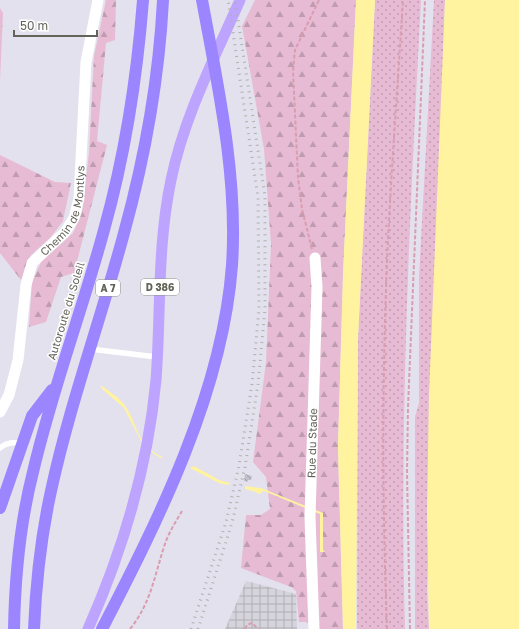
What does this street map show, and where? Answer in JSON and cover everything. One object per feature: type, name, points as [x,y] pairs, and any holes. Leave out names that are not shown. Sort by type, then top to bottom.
[{"type":"highway","name":"Autoroute du Soleil","points":[[14,629],[17,568],[26,502],[32,473],[56,385],[104,229],[120,168],[135,78],[142,0]]},
{"type":"highway","name":"A 7","points":[[34,629],[37,572],[50,491],[64,436],[125,232],[140,172],[156,81],[162,0]]},
{"type":"highway","points":[[102,629],[172,485],[213,369],[225,319],[232,263],[232,214],[228,154],[202,0]]},
{"type":"highway","points":[[0,508],[32,416],[56,385]]},
{"type":"main road","name":"D 386","points":[[88,629],[102,599],[124,536],[142,469],[152,414],[157,357],[165,213],[178,151],[193,108],[240,0]]},
{"type":"street","name":"Chemin de Montlys","points":[[0,412],[9,395],[18,360],[26,284],[32,263],[65,232],[74,218],[79,198],[86,62],[98,0]]},
{"type":"street","name":"Rue du Stade","points":[[314,629],[310,517],[317,287],[315,258]]},
{"type":"lane","points":[[90,349],[157,357]]},
{"type":"lane","points":[[0,448],[5,444],[22,444]]},
{"type":"path","points":[[315,258],[310,244],[298,178],[293,71],[295,50],[319,0]]},
{"type":"path","points":[[387,629],[384,490],[386,308],[388,233],[403,0]]},
{"type":"path","points":[[410,629],[407,472],[408,407],[425,0]]},
{"type":"path","points":[[130,629],[136,622],[154,586],[167,540],[182,511]]},
{"type":"path","points":[[245,629],[247,625],[252,623],[258,629]]},
{"type":"shaded area","points":[[356,0],[375,0],[358,338],[356,629],[343,629],[338,447],[343,274]]},
{"type":"shaded area","points":[[445,0],[519,0],[519,629],[429,629],[427,512],[429,395]]},
{"type":"shaded area","points":[[101,385],[123,403],[141,439],[153,451],[162,457],[162,459],[144,447],[124,408],[101,388]]},
{"type":"shaded area","points":[[194,466],[219,480],[230,483],[229,485],[219,483],[190,468]]},
{"type":"shaded area","points":[[245,486],[261,488],[323,513],[323,550],[325,552],[320,552],[320,514],[264,491],[258,494],[245,489]]},
{"type":"shaded area","points":[[246,581],[296,594],[297,629],[225,629]]},
{"type":"green space","points":[[106,0],[116,0],[115,40],[106,43],[97,141],[107,145],[74,273],[61,277],[46,322],[29,327],[32,282],[41,262],[73,233],[82,213],[89,152],[94,56]]},
{"type":"green space","points":[[255,0],[356,0],[343,274],[338,447],[343,629],[318,629],[318,627],[305,622],[299,622],[296,591],[291,587],[241,568],[246,515],[261,515],[270,509],[266,477],[253,462],[266,362],[271,244],[264,149],[242,26]]},
{"type":"green space","points":[[375,0],[421,0],[407,314],[403,472],[405,629],[357,629],[358,338]]},
{"type":"green space","points":[[434,0],[445,0],[427,591],[429,629],[415,629],[415,417],[419,403],[419,277]]},
{"type":"green space","points":[[0,8],[3,13],[0,81]]},
{"type":"green space","points":[[0,155],[55,182],[71,183],[63,221],[50,238],[31,255],[21,280],[0,253]]},
{"type":"building","points":[[245,474],[252,476],[251,480],[248,480],[247,482],[244,481]]},
{"type":"railway","points":[[191,629],[226,522],[239,466],[252,384],[259,309],[258,197],[228,0]]},
{"type":"railway","points":[[198,629],[232,523],[245,467],[258,384],[265,309],[265,196],[235,0]]}]
